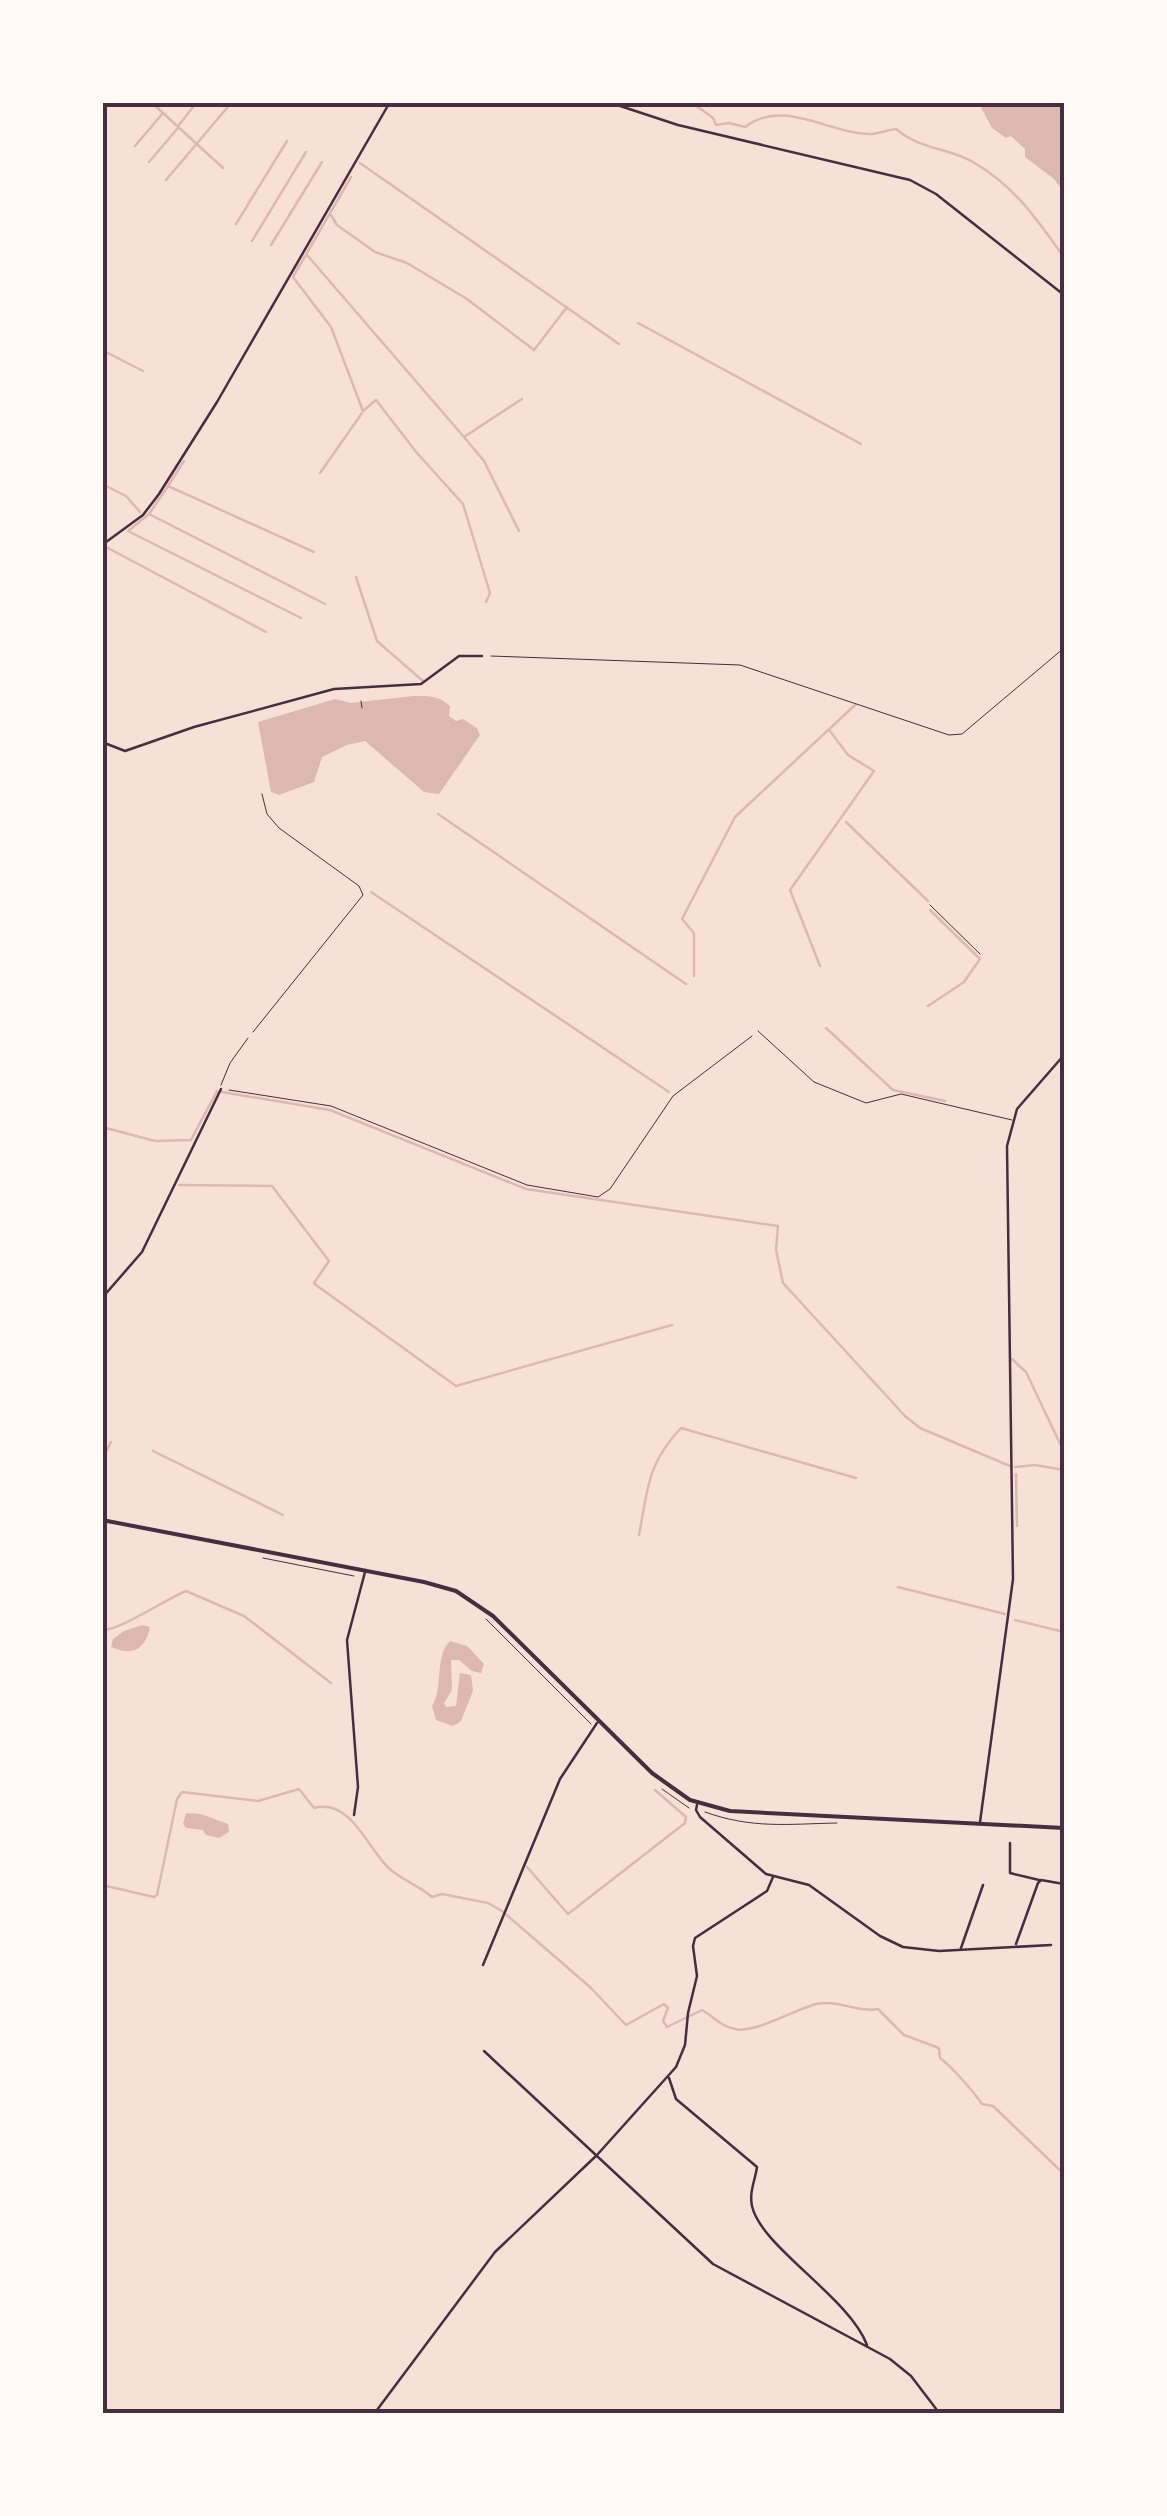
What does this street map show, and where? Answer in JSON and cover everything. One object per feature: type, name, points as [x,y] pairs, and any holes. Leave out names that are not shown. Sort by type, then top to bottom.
[{"type":"main road","points":[[102,1520],[365,1574],[424,1582],[470,1598],[672,1790],[697,1807],[766,1814],[1064,1828]]},
{"type":"street","points":[[102,545],[142,516],[160,494],[390,102]]},
{"type":"street","points":[[608,102],[678,125],[902,177],[936,194],[1064,295]]},
{"type":"street","points":[[102,742],[125,751],[194,727],[334,689],[421,684],[456,658],[482,656]]},
{"type":"street","points":[[980,1824],[1013,1580],[1007,1146],[1012,1120],[1031,1090],[1064,1055]]},
{"type":"street","points":[[102,1298],[142,1252],[221,1088]]},
{"type":"street","points":[[354,1815],[358,1787],[347,1640],[365,1574]]},
{"type":"street","points":[[483,1965],[560,1779],[599,1720]]},
{"type":"street","points":[[697,1807],[766,1874],[809,1886],[880,1936],[903,1946],[925,1951],[1051,1945]]},
{"type":"street","points":[[1010,1843],[1010,1873],[1064,1884]]},
{"type":"street","points":[[374,2414],[374,2408],[495,2252],[597,2154],[668,2078],[681,2056],[698,1976],[693,1946],[696,1938],[767,1890],[773,1877]]},
{"type":"street","points":[[1016,1945],[1040,1880]]},
{"type":"street","points":[[960,1949],[983,1885]]},
{"type":"street","points":[[484,2050],[713,2264],[902,2368],[940,2414]]},
{"type":"street","points":[[668,2078],[676,2099],[757,2168],[751,2196],[758,2221],[855,2323],[867,2346]]},
{"type":"lane","points":[[930,905],[980,954]]},
{"type":"lane","points":[[758,1032],[814,1082],[866,1103],[901,1094],[1012,1120]]},
{"type":"lane","points":[[221,1088],[230,1064],[248,1038]]},
{"type":"path","points":[[482,656],[740,665],[949,735],[962,734],[1064,648]]},
{"type":"path","points":[[361,701],[362,708]]},
{"type":"path","points":[[248,1038],[363,895],[359,886],[272,822],[262,794]]},
{"type":"path","points":[[221,1088],[330,1106],[527,1185],[598,1197],[610,1189],[673,1096],[758,1032]]},
{"type":"path","points":[[254,1556],[365,1574]]},
{"type":"path","points":[[482,1615],[594,1727]]},
{"type":"path","points":[[658,1785],[697,1807],[742,1823],[784,1827],[848,1824]]},
{"type":"shaded area","points":[[978,102],[1064,103],[1064,193],[1054,179],[1025,157],[1025,149],[1011,136],[1006,138],[992,128]]},
{"type":"shaded area","points":[[413,696],[441,700],[450,706],[449,716],[456,721],[463,719],[477,728],[480,735],[439,794],[424,792],[365,741],[322,757],[314,782],[279,795],[271,792],[258,722],[335,699],[351,703]]},
{"type":"shaded area","points":[[142,1625],[150,1627],[141,1646],[131,1651],[111,1647],[113,1639],[124,1631]]},
{"type":"shaded area","points":[[450,1641],[467,1646],[484,1664],[481,1673],[459,1660],[451,1660],[452,1690],[444,1703],[446,1707],[456,1706],[460,1673],[471,1675],[473,1691],[461,1721],[453,1726],[436,1720],[432,1706],[442,1655]]},
{"type":"shaded area","points":[[186,1813],[228,1824],[229,1832],[219,1838],[206,1835],[203,1830],[186,1828]]},
{"type":"waterway","points":[[151,102],[223,168]]},
{"type":"waterway","points":[[179,125],[197,102]]},
{"type":"waterway","points":[[166,180],[232,102]]},
{"type":"waterway","points":[[691,102],[713,118],[716,125],[745,127],[760,119],[791,116],[856,133],[896,129],[916,141],[963,157],[988,172],[1024,205],[1064,257]]},
{"type":"waterway","points":[[135,146],[163,113]]},
{"type":"waterway","points":[[149,162],[177,129]]},
{"type":"waterway","points":[[236,224],[287,141]]},
{"type":"waterway","points":[[252,241],[306,152]]},
{"type":"waterway","points":[[271,245],[322,162]]},
{"type":"waterway","points":[[360,163],[619,344]]},
{"type":"waterway","points":[[351,177],[293,277],[331,327],[363,411],[376,400],[463,504],[490,593],[486,602]]},
{"type":"waterway","points":[[331,215],[337,225],[375,252],[407,263],[467,299],[534,350],[567,307]]},
{"type":"waterway","points":[[307,255],[464,437]]},
{"type":"waterway","points":[[638,323],[861,444]]},
{"type":"waterway","points":[[102,350],[143,371]]},
{"type":"waterway","points":[[519,531],[484,461],[464,437],[522,399]]},
{"type":"waterway","points":[[320,473],[362,413]]},
{"type":"waterway","points":[[184,461],[168,486],[314,552]]},
{"type":"waterway","points":[[102,484],[126,496],[140,512]]},
{"type":"waterway","points":[[168,486],[149,514],[128,531],[301,618]]},
{"type":"waterway","points":[[149,514],[325,604]]},
{"type":"waterway","points":[[102,549],[106,547],[266,632]]},
{"type":"waterway","points":[[356,577],[377,641],[423,681]]},
{"type":"waterway","points":[[694,976],[694,933],[682,919],[735,817],[855,705]]},
{"type":"waterway","points":[[820,966],[790,890],[874,771],[848,755],[830,731]]},
{"type":"waterway","points":[[438,814],[686,984]]},
{"type":"waterway","points":[[846,822],[928,901]]},
{"type":"waterway","points":[[371,892],[669,1092]]},
{"type":"waterway","points":[[928,1006],[964,982],[980,959],[930,910]]},
{"type":"waterway","points":[[826,1028],[893,1090],[945,1101]]},
{"type":"waterway","points":[[102,1127],[155,1141],[191,1140],[217,1091]]},
{"type":"waterway","points":[[222,1092],[330,1110],[526,1189],[778,1226],[776,1250],[783,1283],[905,1416],[920,1428],[1010,1466]]},
{"type":"waterway","points":[[179,1185],[272,1186],[329,1261],[314,1283],[456,1386],[672,1325]]},
{"type":"waterway","points":[[1012,1359],[1026,1372],[1064,1452]]},
{"type":"waterway","points":[[639,1535],[655,1465],[681,1428],[856,1478]]},
{"type":"waterway","points":[[102,1460],[111,1442]]},
{"type":"waterway","points":[[153,1451],[283,1515]]},
{"type":"waterway","points":[[1015,1467],[1035,1465],[1064,1470]]},
{"type":"waterway","points":[[1016,1474],[1017,1526]]},
{"type":"waterway","points":[[898,1587],[1005,1614]]},
{"type":"waterway","points":[[102,1630],[186,1591],[244,1616],[331,1683]]},
{"type":"waterway","points":[[1015,1620],[1064,1632]]},
{"type":"waterway","points":[[102,1885],[157,1895],[177,1799],[182,1792],[258,1801],[299,1789],[314,1808],[327,1807],[349,1818],[391,1870],[432,1897],[442,1894],[488,1903],[502,1911],[590,1987],[626,2025],[664,2004],[668,2008],[663,2021],[667,2027],[702,2010],[725,2026],[743,2030],[816,2004],[878,2009],[904,2035],[939,2048],[940,2058],[982,2104],[993,2106],[1064,2174]]},
{"type":"waterway","points":[[527,1867],[568,1914],[685,1823],[686,1817],[655,1790]]}]
